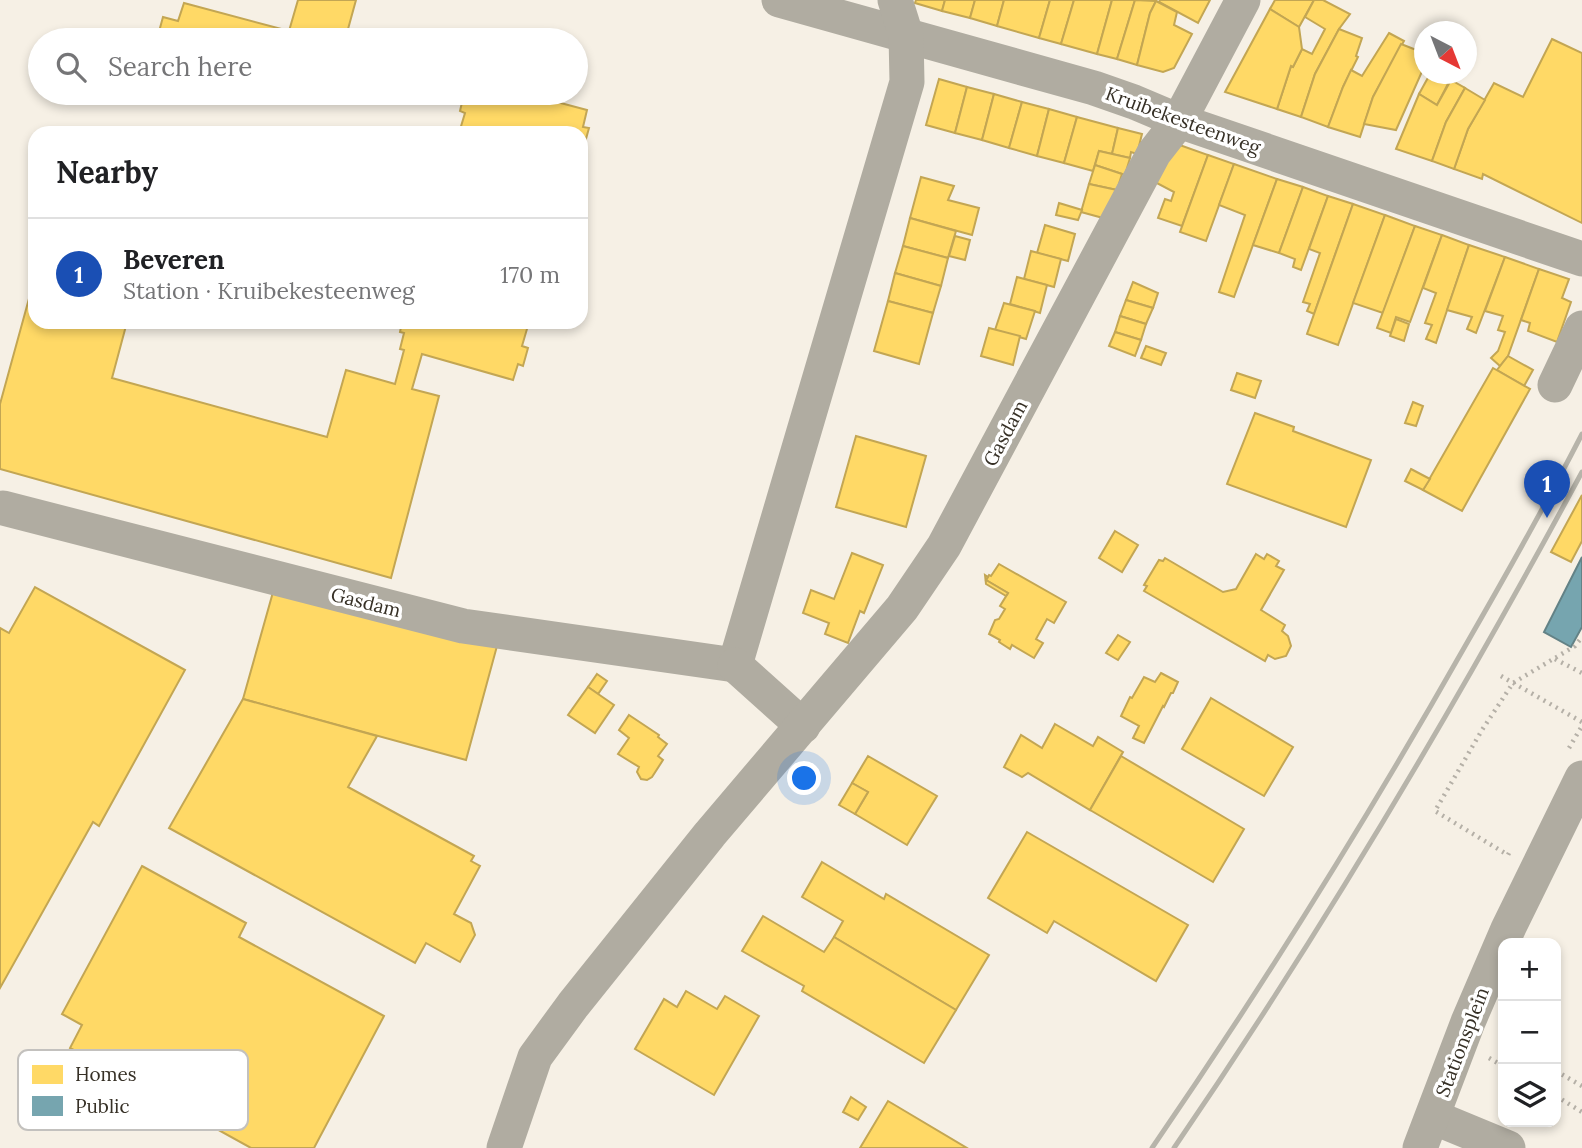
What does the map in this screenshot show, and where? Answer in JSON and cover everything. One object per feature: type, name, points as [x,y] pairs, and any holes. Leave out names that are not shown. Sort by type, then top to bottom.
[{"type":"street","name":"Kruibekesteenweg","points":[[779,0],[1094,88],[1179,121],[1582,259]]},
{"type":"street","points":[[803,726],[736,665],[907,82],[906,36],[895,0]]},
{"type":"street","name":"Gasdam","points":[[504,1148],[535,1057],[573,1005],[710,834],[902,608],[944,546],[1154,153],[1179,121],[1243,0]]},
{"type":"street","points":[[1555,385],[1582,328]]},
{"type":"street","name":"Gasdam","points":[[3,508],[463,626],[736,665]]},
{"type":"street","name":"Stationsplein","points":[[1427,1133],[1468,1021],[1575,764]]},
{"type":"street","points":[[1427,1133],[1508,1148]]},
{"type":"path","points":[[1515,843],[1508,855],[1435,811],[1513,683],[1575,646],[1582,637]]},
{"type":"path","points":[[1554,658],[1582,673]]},
{"type":"path","points":[[1501,676],[1582,724],[1575,764]]},
{"type":"path","points":[[1496,1061],[1500,1064]]},
{"type":"path","points":[[1561,1074],[1582,1086]]},
{"type":"path","points":[[1561,1099],[1582,1112]]},
{"type":"building: Homes","points":[[298,0],[356,0],[348,28],[290,28]]},
{"type":"building: Homes","points":[[916,0],[945,0],[942,11],[915,3]]},
{"type":"building: Homes","points":[[945,0],[975,0],[970,18],[942,11]]},
{"type":"building: Homes","points":[[975,0],[1004,0],[997,26],[970,18]]},
{"type":"building: Homes","points":[[1004,0],[1050,0],[1039,38],[997,26]]},
{"type":"building: Homes","points":[[1050,0],[1074,0],[1061,44],[1039,38]]},
{"type":"building: Homes","points":[[1074,0],[1112,0],[1097,54],[1061,44]]},
{"type":"building: Homes","points":[[1112,0],[1135,0],[1117,59],[1097,54]]},
{"type":"building: Homes","points":[[1135,0],[1156,1],[1150,13],[1137,65],[1117,59]]},
{"type":"building: Homes","points":[[1210,0],[1198,23],[1159,2]]},
{"type":"building: Homes","points":[[1275,0],[1314,0],[1299,27],[1270,9]]},
{"type":"building: Homes","points":[[1314,0],[1323,0],[1350,14],[1315,74],[1301,117],[1277,109],[1291,66],[1293,67],[1302,49],[1312,54],[1325,29],[1305,17]]},
{"type":"building: Homes","points":[[1156,1],[1177,12],[1174,25],[1192,34],[1174,68],[1163,72],[1137,65],[1150,13]]},
{"type":"building: Homes","points":[[184,3],[278,28],[160,28],[163,17],[178,21]]},
{"type":"building: Homes","points":[[1270,9],[1299,27],[1302,49],[1293,67],[1291,66],[1277,109],[1225,92]]},
{"type":"building: Homes","points":[[1339,29],[1362,38],[1356,56],[1358,57],[1328,127],[1301,117],[1315,74]]},
{"type":"building: Homes","points":[[1389,33],[1404,41],[1373,97],[1360,137],[1328,127],[1351,70],[1362,76]]},
{"type":"building: Homes","points":[[1552,39],[1582,53],[1582,223],[1483,174],[1482,179],[1454,169],[1468,129],[1494,83],[1523,97]]},
{"type":"building: Homes","points":[[1401,44],[1414,49],[1414,84],[1416,84],[1396,130],[1364,124],[1373,97]]},
{"type":"building: Homes","points":[[939,79],[967,87],[955,133],[926,125]]},
{"type":"building: Homes","points":[[1424,84],[1448,84],[1437,105],[1419,94]]},
{"type":"building: Homes","points":[[1449,84],[1458,84],[1465,88],[1446,122],[1432,161],[1396,149],[1419,94],[1437,105]]},
{"type":"building: Homes","points":[[967,87],[994,94],[982,140],[955,133]]},
{"type":"building: Homes","points":[[1465,88],[1485,100],[1468,129],[1454,169],[1432,161],[1446,122]]},
{"type":"building: Homes","points":[[994,94],[1022,102],[1009,148],[982,140]]},
{"type":"building: Homes","points":[[1022,102],[1049,109],[1037,156],[1009,148]]},
{"type":"building: Homes","points":[[461,105],[568,105],[587,110],[583,126],[461,126],[465,113],[460,111]]},
{"type":"building: Homes","points":[[1049,109],[1077,117],[1064,163],[1037,156]]},
{"type":"building: Homes","points":[[1077,117],[1118,128],[1112,154],[1099,151],[1093,171],[1064,163]]},
{"type":"building: Homes","points":[[1118,128],[1142,134],[1137,154],[1131,152],[1130,158],[1112,154]]},
{"type":"building: Homes","points":[[1174,143],[1208,155],[1182,226],[1158,218],[1165,199],[1171,201],[1174,192],[1153,181]]},
{"type":"building: Homes","points":[[1099,151],[1130,158],[1125,175],[1095,165]]},
{"type":"building: Homes","points":[[1208,155],[1234,164],[1206,241],[1180,232]]},
{"type":"building: Homes","points":[[1234,164],[1277,179],[1234,297],[1219,292],[1245,215],[1219,205]]},
{"type":"building: Homes","points":[[1095,165],[1122,174],[1117,190],[1089,184]]},
{"type":"building: Homes","points":[[921,177],[954,186],[948,200],[979,208],[972,235],[910,218]]},
{"type":"building: Homes","points":[[1277,179],[1303,187],[1279,253],[1253,245]]},
{"type":"building: Homes","points":[[1089,184],[1117,190],[1103,218],[1081,212]]},
{"type":"building: Homes","points":[[1303,187],[1328,196],[1301,270],[1293,267],[1295,259],[1279,253]]},
{"type":"building: Homes","points":[[1328,196],[1353,204],[1314,314],[1307,311],[1310,304],[1303,302],[1320,253],[1309,249]]},
{"type":"building: Homes","points":[[1059,203],[1082,210],[1078,220],[1056,215]]},
{"type":"building: Homes","points":[[1353,204],[1385,215],[1338,345],[1307,334]]},
{"type":"building: Homes","points":[[1385,215],[1415,226],[1383,313],[1353,303]]},
{"type":"building: Homes","points":[[910,218],[956,231],[948,258],[903,246]]},
{"type":"building: Homes","points":[[1045,225],[1075,234],[1068,261],[1037,253]]},
{"type":"building: Homes","points":[[1415,226],[1442,235],[1410,322],[1396,317],[1391,333],[1377,328]]},
{"type":"building: Homes","points":[[1442,235],[1469,245],[1436,343],[1426,339],[1432,325],[1425,323],[1436,293],[1423,288]]},
{"type":"building: Homes","points":[[955,236],[970,240],[965,260],[949,256]]},
{"type":"building: Homes","points":[[1469,245],[1505,257],[1476,333],[1467,329],[1472,317],[1447,310]]},
{"type":"building: Homes","points":[[903,246],[948,258],[941,286],[895,273]]},
{"type":"building: Homes","points":[[1031,251],[1061,259],[1054,287],[1024,279]]},
{"type":"building: Homes","points":[[1505,257],[1539,269],[1508,356],[1500,366],[1491,358],[1498,351],[1505,332],[1498,330],[1503,316],[1485,311]]},
{"type":"building: Homes","points":[[1539,269],[1569,279],[1562,298],[1571,302],[1557,342],[1528,331],[1530,323],[1521,320]]},
{"type":"building: Homes","points":[[895,273],[941,286],[933,313],[888,301]]},
{"type":"building: Homes","points":[[1017,277],[1047,285],[1040,313],[1010,304]]},
{"type":"building: Homes","points":[[1133,282],[1158,293],[1153,308],[1126,300]]},
{"type":"building: Homes","points":[[1126,300],[1153,308],[1146,324],[1120,316]]},
{"type":"building: Homes","points":[[888,301],[933,313],[919,364],[874,351]]},
{"type":"building: Homes","points":[[28,302],[28,329],[125,329],[112,378],[327,437],[346,370],[395,384],[404,350],[400,349],[404,333],[400,332],[401,329],[527,329],[522,346],[528,348],[523,366],[518,364],[513,380],[422,354],[412,389],[439,396],[391,578],[0,469],[0,404]]},
{"type":"building: Homes","points":[[1004,303],[1035,311],[1026,339],[995,330]]},
{"type":"building: Homes","points":[[1120,316],[1146,324],[1141,340],[1115,332]]},
{"type":"building: Homes","points":[[1396,319],[1409,324],[1404,341],[1390,336]]},
{"type":"building: Homes","points":[[989,328],[1020,336],[1013,365],[981,356]]},
{"type":"building: Homes","points":[[1115,332],[1141,340],[1135,356],[1109,346]]},
{"type":"building: Homes","points":[[1146,346],[1166,353],[1161,365],[1141,358]]},
{"type":"building: Homes","points":[[1508,356],[1533,370],[1524,386],[1497,370]]},
{"type":"building: Homes","points":[[1493,368],[1530,389],[1462,511],[1423,490]]},
{"type":"building: Homes","points":[[1237,373],[1261,381],[1255,398],[1231,390]]},
{"type":"building: Homes","points":[[1413,402],[1423,406],[1416,426],[1405,423]]},
{"type":"building: Homes","points":[[1255,413],[1294,427],[1293,431],[1371,460],[1346,527],[1227,484]]},
{"type":"building: Homes","points":[[856,436],[926,456],[906,527],[836,507]]},
{"type":"building: Homes","points":[[1411,469],[1430,479],[1423,490],[1405,481]]},
{"type":"building: Homes","points":[[1582,495],[1582,541],[1571,562],[1551,552]]},
{"type":"building: Homes","points":[[1115,531],[1138,545],[1122,572],[1099,558]]},
{"type":"building: Homes","points":[[852,553],[883,565],[864,613],[860,611],[848,643],[825,634],[829,623],[803,613],[811,590],[834,599]]},
{"type":"building: Homes","points":[[1256,554],[1264,559],[1267,554],[1279,561],[1276,566],[1284,570],[1261,610],[1285,625],[1282,631],[1288,636],[1291,646],[1286,656],[1275,659],[1268,655],[1265,661],[1144,591],[1147,586],[1144,585],[1159,560],[1163,561],[1165,558],[1223,592],[1236,589]]},
{"type":"building: Homes","points":[[999,564],[1066,602],[1054,623],[1047,619],[1036,639],[1043,643],[1034,658],[1012,645],[1010,649],[989,634],[995,620],[999,619],[1005,609],[1000,606],[1008,593],[986,580]]},
{"type":"building: Homes","points":[[985,575],[988,577],[986,580],[1008,593],[1006,596],[986,584]]},
{"type":"building: Homes","points":[[275,585],[497,646],[466,760],[243,699]]},
{"type":"building: Homes","points":[[35,587],[185,670],[99,826],[93,822],[0,988],[0,628],[9,633]]},
{"type":"building: Homes","points":[[1118,635],[1130,642],[1118,660],[1106,653]]},
{"type":"building: Homes","points":[[1161,673],[1178,682],[1144,743],[1133,738],[1139,726],[1121,716],[1144,677],[1155,682]]},
{"type":"building: Homes","points":[[597,674],[607,681],[598,694],[588,687]]},
{"type":"building: Homes","points":[[588,687],[614,705],[595,733],[568,715]]},
{"type":"building: Homes","points":[[1211,698],[1293,747],[1264,796],[1182,749]]},
{"type":"building: Homes","points":[[243,699],[377,736],[348,787],[474,856],[471,861],[480,866],[454,914],[471,923],[475,935],[460,962],[426,943],[415,963],[169,828]]},
{"type":"building: Homes","points":[[629,715],[659,735],[667,744],[658,756],[663,760],[647,780],[641,779],[637,772],[639,767],[618,754],[629,738],[619,730]]},
{"type":"building: Homes","points":[[1055,724],[1093,746],[1098,737],[1123,752],[1090,810],[1028,773],[1022,777],[1004,767],[1021,735],[1042,748]]},
{"type":"building: Homes","points":[[868,756],[937,796],[907,845],[855,814],[868,792],[852,783]]},
{"type":"building: Homes","points":[[1121,756],[1244,829],[1213,882],[1090,810]]},
{"type":"building: Homes","points":[[852,783],[868,792],[855,814],[839,805]]},
{"type":"building: Homes","points":[[1027,832],[1188,925],[1156,981],[1054,921],[1047,933],[988,898]]},
{"type":"building: Homes","points":[[822,862],[884,899],[886,894],[989,955],[956,1010],[834,937],[843,921],[802,897]]},
{"type":"building: Homes","points":[[142,866],[246,923],[239,937],[384,1016],[314,1148],[251,1148],[218,1130],[248,1130],[248,1050],[74,1050],[70,1048],[82,1025],[62,1014]]},
{"type":"building: Homes","points":[[763,916],[824,952],[834,937],[956,1010],[924,1063],[802,991],[804,986],[742,951]]},
{"type":"building: Homes","points":[[686,991],[717,1009],[725,996],[759,1016],[714,1095],[635,1049],[664,999],[677,1007]]},
{"type":"building: Homes","points":[[851,1097],[866,1107],[858,1120],[843,1112]]},
{"type":"building: Homes","points":[[888,1101],[967,1148],[860,1148]]},
{"type":"building: Public","points":[[1582,557],[1582,627],[1571,647],[1544,632]]},
{"type":"railway","points":[[1152,1148],[1234,1026],[1352,839],[1495,595],[1582,434]]},
{"type":"railway","points":[[1174,1148],[1283,983],[1387,815],[1535,559],[1582,472]]},
{"type":"place","name":"Beveren","points":[[1547,518]]}]
